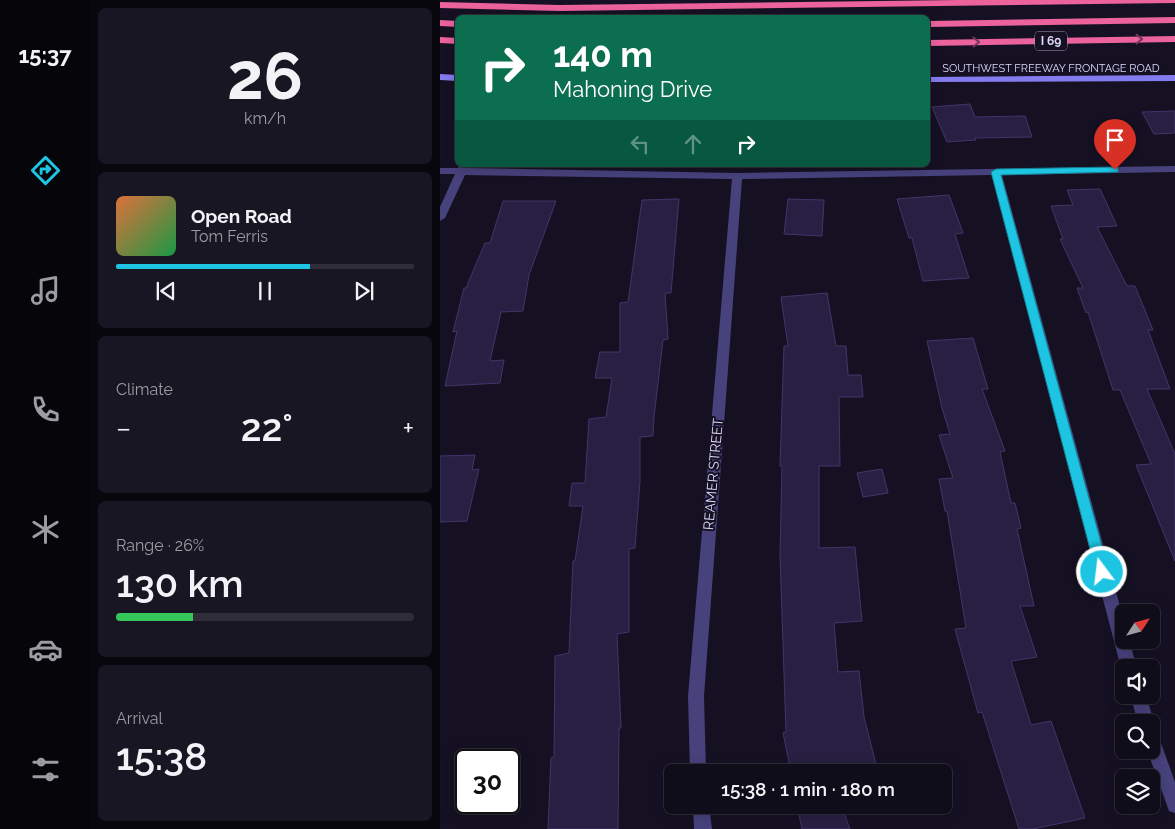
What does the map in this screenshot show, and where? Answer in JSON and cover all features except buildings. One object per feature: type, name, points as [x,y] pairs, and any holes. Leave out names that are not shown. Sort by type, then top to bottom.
[{"type":"highway","points":[[440,5],[560,8],[1175,0]]},
{"type":"highway","points":[[930,24],[1175,20]]},
{"type":"highway","points":[[440,24],[455,24]]},
{"type":"highway","name":"I 69","points":[[930,43],[1175,38]]},
{"type":"highway","points":[[440,40],[455,41]]},
{"type":"main road","points":[[440,77],[455,78]]},
{"type":"main road","name":"SOUTHWEST FREEWAY FRONTAGE ROAD","points":[[930,80],[1175,78]]},
{"type":"street","points":[[440,218],[463,168]]},
{"type":"street","points":[[440,171],[463,168],[737,176],[1175,169]]},
{"type":"street","points":[[996,172],[1127,659]]},
{"type":"street","name":"REAMER STREET","points":[[698,764],[696,696],[737,176]]},
{"type":"street","points":[[1159,759],[1175,805]]},
{"type":"street","points":[[701,814],[702,829]]},
{"type":"route","points":[[1102,572],[996,172],[1115,170]]}]
